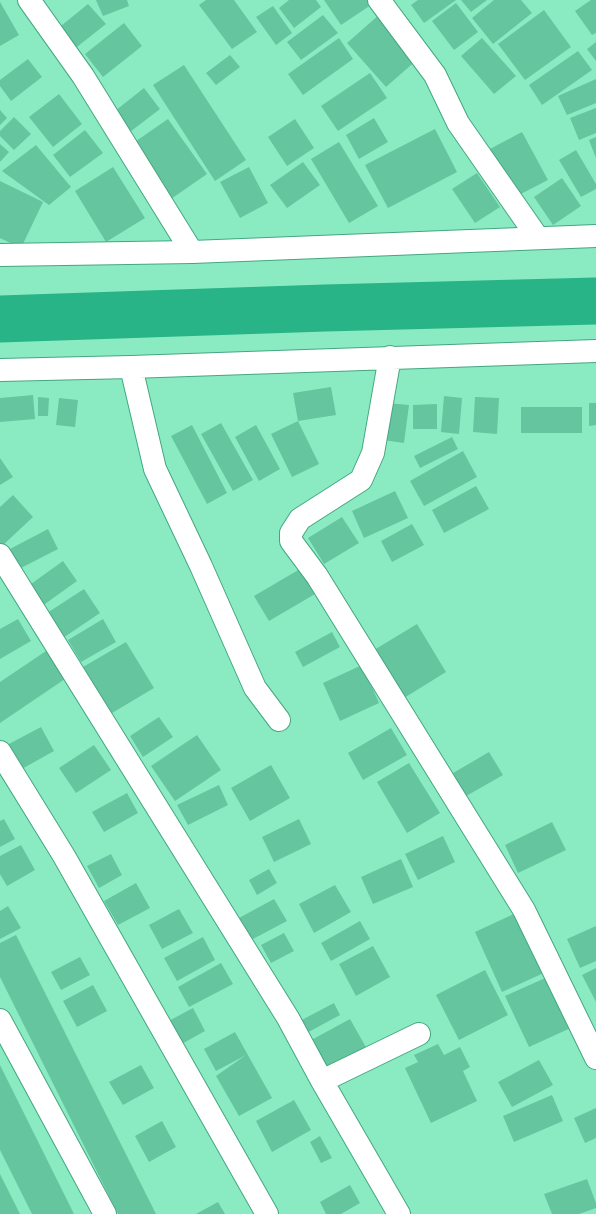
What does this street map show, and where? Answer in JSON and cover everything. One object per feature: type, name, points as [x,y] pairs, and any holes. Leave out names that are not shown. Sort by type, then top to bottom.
[{"type":"street","points":[[29,0],[83,76],[192,252]]},
{"type":"street","points":[[379,0],[435,75],[458,123],[538,238]]},
{"type":"street","points":[[0,255],[192,252],[596,236]]},
{"type":"street","points":[[0,370],[596,351]]},
{"type":"street","points":[[390,357],[372,453],[361,480],[300,519],[291,533],[291,541],[317,576],[524,910],[596,1058]]},
{"type":"street","points":[[131,367],[155,469],[198,559],[256,688],[279,720]]},
{"type":"street","points":[[0,555],[288,1018],[322,1081],[399,1214]]},
{"type":"street","points":[[0,752],[64,856],[267,1214]]},
{"type":"street","points":[[0,1020],[105,1214]]},
{"type":"street","points":[[322,1081],[419,1034]]},
{"type":"building","points":[[96,0],[127,0],[129,6],[103,16]]},
{"type":"building","points":[[206,0],[234,0],[257,32],[232,49],[199,5]]},
{"type":"building","points":[[289,0],[316,0],[321,7],[294,28],[279,8]]},
{"type":"building","points":[[324,0],[367,0],[371,5],[341,25]]},
{"type":"building","points":[[418,0],[456,0],[424,23],[411,5]]},
{"type":"building","points":[[461,0],[487,0],[471,12]]},
{"type":"building","points":[[494,0],[521,0],[532,13],[493,44],[472,18]]},
{"type":"building","points":[[591,0],[596,0],[596,33],[592,35],[575,11]]},
{"type":"building","points":[[0,2],[19,35],[0,46]]},
{"type":"building","points":[[456,3],[478,32],[454,50],[432,21]]},
{"type":"building","points":[[88,4],[106,24],[73,50],[56,30]]},
{"type":"building","points":[[273,6],[292,33],[276,45],[256,17]]},
{"type":"building","points":[[544,10],[571,47],[525,80],[498,44]]},
{"type":"building","points":[[380,14],[419,58],[386,87],[347,43]]},
{"type":"building","points":[[323,15],[338,33],[301,60],[287,42]]},
{"type":"building","points":[[124,23],[142,46],[103,77],[85,54]]},
{"type":"building","points":[[339,38],[353,59],[303,95],[288,74]]},
{"type":"building","points":[[482,38],[516,76],[494,94],[461,56]]},
{"type":"building","points":[[596,42],[596,61],[587,49]]},
{"type":"building","points":[[578,51],[592,70],[542,105],[529,85]]},
{"type":"building","points":[[230,55],[240,67],[216,85],[206,73]]},
{"type":"building","points":[[28,59],[42,77],[11,101],[0,86],[0,80]]},
{"type":"building","points":[[184,65],[246,160],[215,181],[153,85]]},
{"type":"building","points":[[370,73],[387,98],[338,131],[321,106]]},
{"type":"building","points":[[596,79],[596,103],[567,115],[558,96]]},
{"type":"building","points":[[144,88],[160,109],[126,135],[110,115]]},
{"type":"building","points":[[59,94],[82,124],[53,147],[29,117]]},
{"type":"building","points":[[596,108],[596,133],[579,140],[570,118]]},
{"type":"building","points":[[0,110],[7,118],[0,125]]},
{"type":"building","points":[[14,117],[31,134],[14,150],[0,136],[0,131]]},
{"type":"building","points":[[374,118],[388,142],[359,159],[346,135]]},
{"type":"building","points":[[168,119],[207,174],[168,201],[129,146]]},
{"type":"building","points":[[295,119],[314,148],[287,166],[268,137]]},
{"type":"building","points":[[435,129],[457,172],[388,208],[365,165]]},
{"type":"building","points":[[85,130],[103,153],[70,177],[53,155]]},
{"type":"building","points":[[522,132],[548,180],[513,198],[488,150]]},
{"type":"building","points":[[596,137],[596,158],[589,140]]},
{"type":"building","points":[[339,142],[378,206],[349,223],[311,159]]},
{"type":"building","points":[[0,144],[9,152],[0,162]]},
{"type":"building","points":[[36,145],[71,187],[49,205],[2,171]]},
{"type":"building","points":[[576,150],[596,184],[596,189],[581,197],[559,160]]},
{"type":"building","points":[[303,162],[320,185],[287,208],[270,185]]},
{"type":"building","points":[[113,167],[145,218],[106,242],[75,191]]},
{"type":"building","points":[[249,167],[268,203],[240,218],[220,182]]},
{"type":"building","points":[[477,173],[500,207],[475,223],[452,189]]},
{"type":"building","points":[[562,178],[581,206],[553,225],[534,197]]},
{"type":"building","points":[[0,181],[43,202],[21,248],[0,238]]},
{"type":"building","points":[[331,387],[336,415],[298,421],[293,393]]},
{"type":"building","points":[[33,395],[35,419],[0,422],[0,398]]},
{"type":"building","points":[[444,396],[462,398],[459,434],[441,432]]},
{"type":"building","points":[[38,397],[49,398],[48,416],[38,416]]},
{"type":"building","points":[[475,397],[499,398],[497,434],[473,432]]},
{"type":"building","points":[[59,398],[78,400],[75,427],[56,425]]},
{"type":"building","points":[[387,403],[409,405],[404,443],[383,440]]},
{"type":"building","points":[[589,403],[596,403],[596,425],[589,426]]},
{"type":"building","points":[[437,404],[437,429],[413,429],[413,405]]},
{"type":"building","points":[[521,407],[582,407],[582,433],[521,433]]},
{"type":"building","points":[[298,421],[319,464],[292,477],[271,434]]},
{"type":"building","points":[[221,423],[253,480],[233,491],[201,434]]},
{"type":"building","points":[[192,425],[227,493],[207,504],[171,436]]},
{"type":"building","points":[[256,425],[280,469],[259,481],[235,437]]},
{"type":"building","points":[[452,437],[458,449],[420,468],[414,456]]},
{"type":"building","points":[[463,451],[477,477],[424,506],[410,481]]},
{"type":"building","points":[[0,458],[13,477],[0,485]]},
{"type":"building","points":[[476,486],[489,509],[444,533],[432,510]]},
{"type":"building","points":[[395,491],[408,518],[364,538],[352,511]]},
{"type":"building","points":[[13,495],[33,517],[2,546],[0,544],[0,507]]},
{"type":"building","points":[[342,517],[359,543],[324,564],[308,538]]},
{"type":"building","points":[[412,524],[424,545],[392,562],[381,541]]},
{"type":"building","points":[[48,529],[58,549],[19,569],[8,550]]},
{"type":"building","points":[[63,561],[77,581],[38,609],[24,589]]},
{"type":"building","points":[[300,569],[315,594],[269,621],[254,596]]},
{"type":"building","points":[[84,589],[100,613],[63,638],[47,613]]},
{"type":"building","points":[[18,619],[31,641],[0,659],[0,629]]},
{"type":"building","points":[[103,619],[116,642],[81,662],[68,640]]},
{"type":"building","points":[[417,624],[446,672],[404,698],[374,650]]},
{"type":"building","points":[[332,632],[340,647],[303,667],[295,652]]},
{"type":"building","points":[[126,642],[154,688],[112,713],[83,667]]},
{"type":"building","points":[[46,651],[65,679],[0,723],[0,682]]},
{"type":"building","points":[[362,665],[379,703],[340,721],[323,683]]},
{"type":"building","points":[[159,717],[173,737],[143,757],[130,736]]},
{"type":"building","points":[[41,727],[54,751],[20,770],[7,745]]},
{"type":"building","points":[[391,728],[407,755],[363,780],[348,753]]},
{"type":"building","points":[[197,735],[221,770],[175,801],[151,766]]},
{"type":"building","points":[[94,745],[111,770],[76,793],[59,768]]},
{"type":"building","points":[[489,752],[503,775],[461,799],[448,776]]},
{"type":"building","points":[[409,763],[440,813],[407,833],[377,782]]},
{"type":"building","points":[[271,765],[290,798],[250,821],[231,788]]},
{"type":"building","points":[[219,785],[228,805],[188,825],[177,805]]},
{"type":"building","points":[[127,793],[138,813],[104,832],[92,812]]},
{"type":"building","points":[[4,819],[15,839],[0,847],[0,821]]},
{"type":"building","points":[[299,819],[311,844],[274,862],[262,837]]},
{"type":"building","points":[[552,822],[566,850],[518,873],[505,845]]},
{"type":"building","points":[[443,836],[455,862],[418,880],[405,854]]},
{"type":"building","points":[[21,845],[35,870],[7,886],[0,874],[0,856]]},
{"type":"building","points":[[111,854],[122,875],[99,888],[87,866]]},
{"type":"building","points":[[401,859],[413,887],[373,904],[361,877]]},
{"type":"building","points":[[269,869],[277,883],[257,895],[249,880]]},
{"type":"building","points":[[136,883],[150,908],[118,925],[104,901]]},
{"type":"building","points":[[335,885],[351,912],[314,933],[299,904]]},
{"type":"building","points":[[274,899],[287,921],[251,940],[239,918]]},
{"type":"building","points":[[8,906],[21,928],[0,939],[0,911]]},
{"type":"building","points":[[179,909],[193,933],[162,949],[149,925]]},
{"type":"building","points":[[518,912],[546,972],[502,992],[475,932]]},
{"type":"building","points":[[360,921],[370,939],[331,961],[321,943]]},
{"type":"building","points":[[596,926],[596,961],[580,968],[567,939]]},
{"type":"building","points":[[284,933],[294,951],[271,963],[261,945]]},
{"type":"building","points":[[16,935],[156,1214],[118,1214],[0,977],[0,943]]},
{"type":"building","points":[[203,937],[215,960],[177,981],[164,958]]},
{"type":"building","points":[[373,946],[390,977],[356,996],[339,964]]},
{"type":"building","points":[[80,957],[90,975],[61,990],[51,972]]},
{"type":"building","points":[[221,963],[233,984],[189,1007],[178,987]]},
{"type":"building","points":[[596,968],[596,1002],[582,975]]},
{"type":"building","points":[[485,970],[508,1015],[459,1040],[436,995]]},
{"type":"building","points":[[552,975],[575,1026],[529,1047],[505,996]]},
{"type":"building","points":[[93,985],[107,1011],[77,1027],[63,1001]]},
{"type":"building","points":[[334,1003],[340,1015],[303,1035],[296,1023]]},
{"type":"building","points":[[193,1008],[205,1031],[178,1046],[165,1023]]},
{"type":"building","points":[[350,1019],[367,1049],[320,1074],[304,1044]]},
{"type":"building","points":[[235,1032],[272,1098],[239,1116],[216,1076],[246,1055],[216,1071],[204,1049]]},
{"type":"building","points":[[438,1044],[444,1055],[460,1047],[470,1067],[463,1071],[477,1101],[431,1123],[405,1068],[418,1062],[414,1055]]},
{"type":"building","points":[[539,1060],[553,1085],[512,1107],[498,1082]]},
{"type":"building","points":[[0,1065],[74,1214],[32,1214],[0,1150]]},
{"type":"building","points":[[141,1065],[154,1088],[123,1105],[109,1082]]},
{"type":"building","points":[[552,1095],[563,1121],[514,1142],[503,1116]]},
{"type":"building","points":[[294,1100],[311,1130],[272,1152],[256,1121]]},
{"type":"building","points":[[596,1108],[596,1138],[585,1143],[574,1118]]},
{"type":"building","points":[[162,1121],[176,1147],[149,1162],[135,1136]]},
{"type":"building","points":[[320,1136],[332,1158],[321,1163],[310,1142]]},
{"type":"building","points":[[0,1174],[20,1214],[0,1214]]},
{"type":"building","points":[[587,1179],[596,1203],[596,1208],[579,1214],[552,1214],[544,1194]]},
{"type":"building","points":[[350,1185],[360,1203],[341,1214],[326,1214],[320,1202]]},
{"type":"building","points":[[218,1202],[225,1214],[196,1214]]},
{"type":"waterway","points":[[0,319],[596,301]]}]
